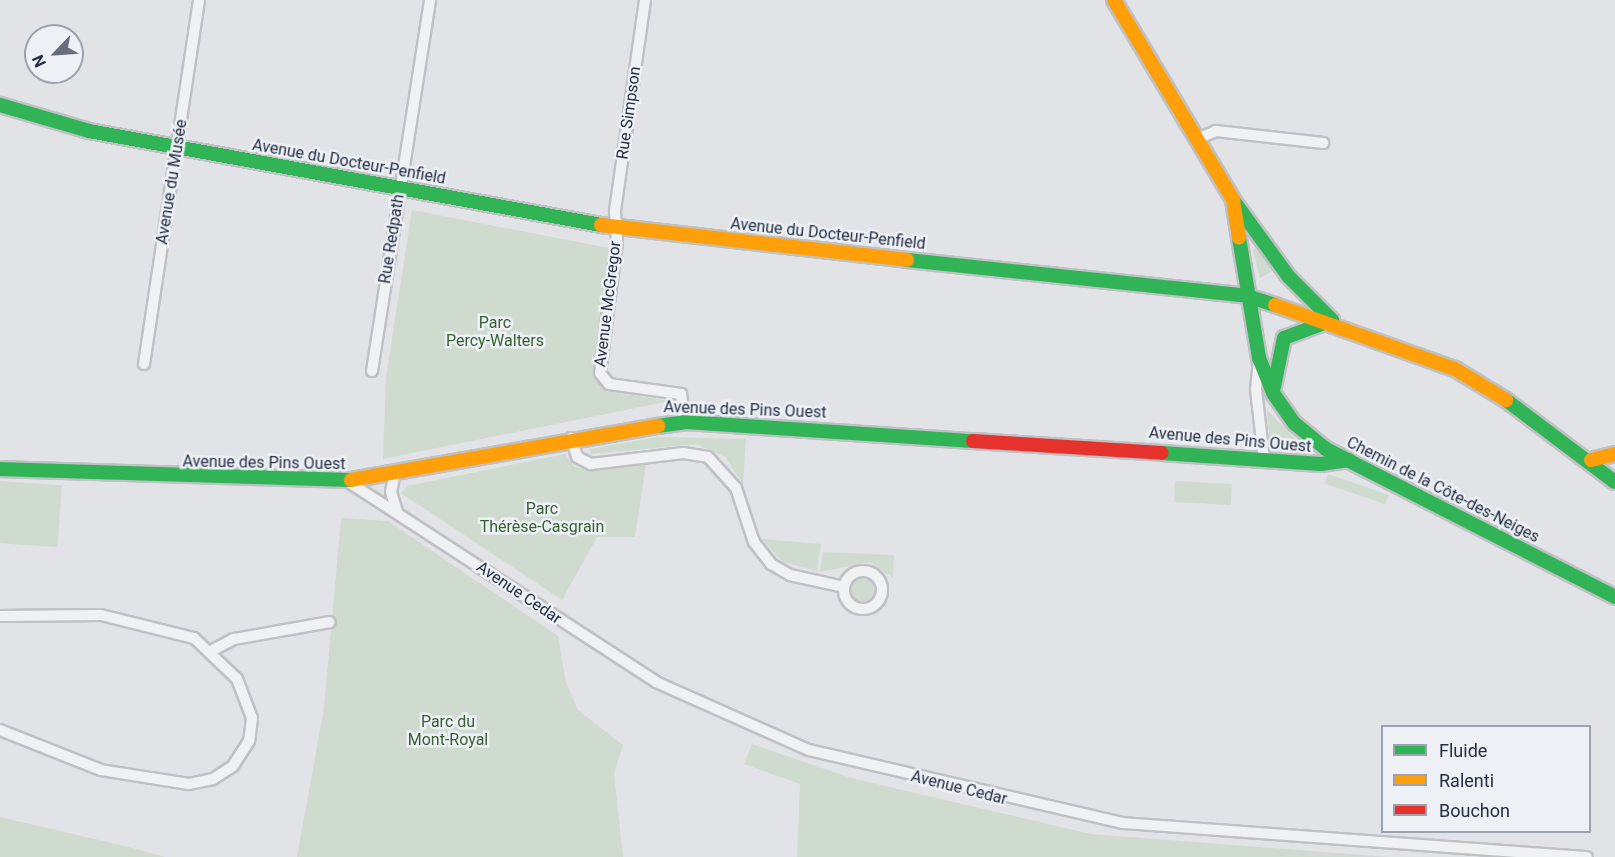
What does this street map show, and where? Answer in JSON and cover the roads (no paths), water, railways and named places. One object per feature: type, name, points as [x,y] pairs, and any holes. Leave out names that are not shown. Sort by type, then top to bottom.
[{"type":"main road","name":"Chemin de la Côte-des-Neiges","points":[[1114,0],[1233,201],[1259,358],[1273,393],[1307,436],[1348,460],[1615,597]]},
{"type":"main road","name":"Avenue du Docteur-Penfield","points":[[0,105],[66,126],[616,227],[1247,296],[1333,321],[1470,377],[1591,460],[1615,482]]},
{"type":"main road","points":[[1233,201],[1257,226],[1290,277],[1333,321]]},
{"type":"main road","points":[[1273,393],[1284,338],[1299,328],[1333,321]]},
{"type":"main road","name":"Avenue des Pins Ouest","points":[[0,469],[234,482],[347,481],[571,438],[685,422],[1320,464],[1348,460]]},
{"type":"main road","points":[[1591,460],[1615,454]]},
{"type":"street","name":"Avenue du Musée","points":[[144,364],[199,0]]},
{"type":"street","name":"Rue Redpath","points":[[372,371],[430,0]]},
{"type":"street","name":"Rue Simpson","points":[[616,227],[645,0]]},
{"type":"street","points":[[1197,139],[1216,131],[1323,143]]},
{"type":"street","name":"Avenue McGregor","points":[[616,227],[600,376],[609,384],[681,394],[685,422]]},
{"type":"street","name":"Chemin de la Côte-des-Neiges","points":[[1259,358],[1256,389],[1264,460]]},
{"type":"street","points":[[571,438],[577,458],[591,464],[682,453],[708,457],[736,488],[754,542],[771,564],[790,575],[844,587]]},
{"type":"street","points":[[395,472],[392,492],[397,512]]},
{"type":"street","name":"Avenue Cedar","points":[[347,481],[656,682],[814,751],[1123,823],[1587,857]]},
{"type":"street","points":[[0,616],[53,612],[119,617],[179,633],[213,650],[242,685],[252,718],[240,757],[213,779],[184,784],[133,778],[52,754],[0,730]]},
{"type":"street","points":[[213,650],[234,639],[330,622]]},
{"type":"park label","name":"Parc Percy-Walters","points":[[495,332]]},
{"type":"park label","name":"Parc Thérèse-Casgrain","points":[[542,518]]},
{"type":"park label","name":"Parc du Mont-Royal","points":[[448,731]]}]
